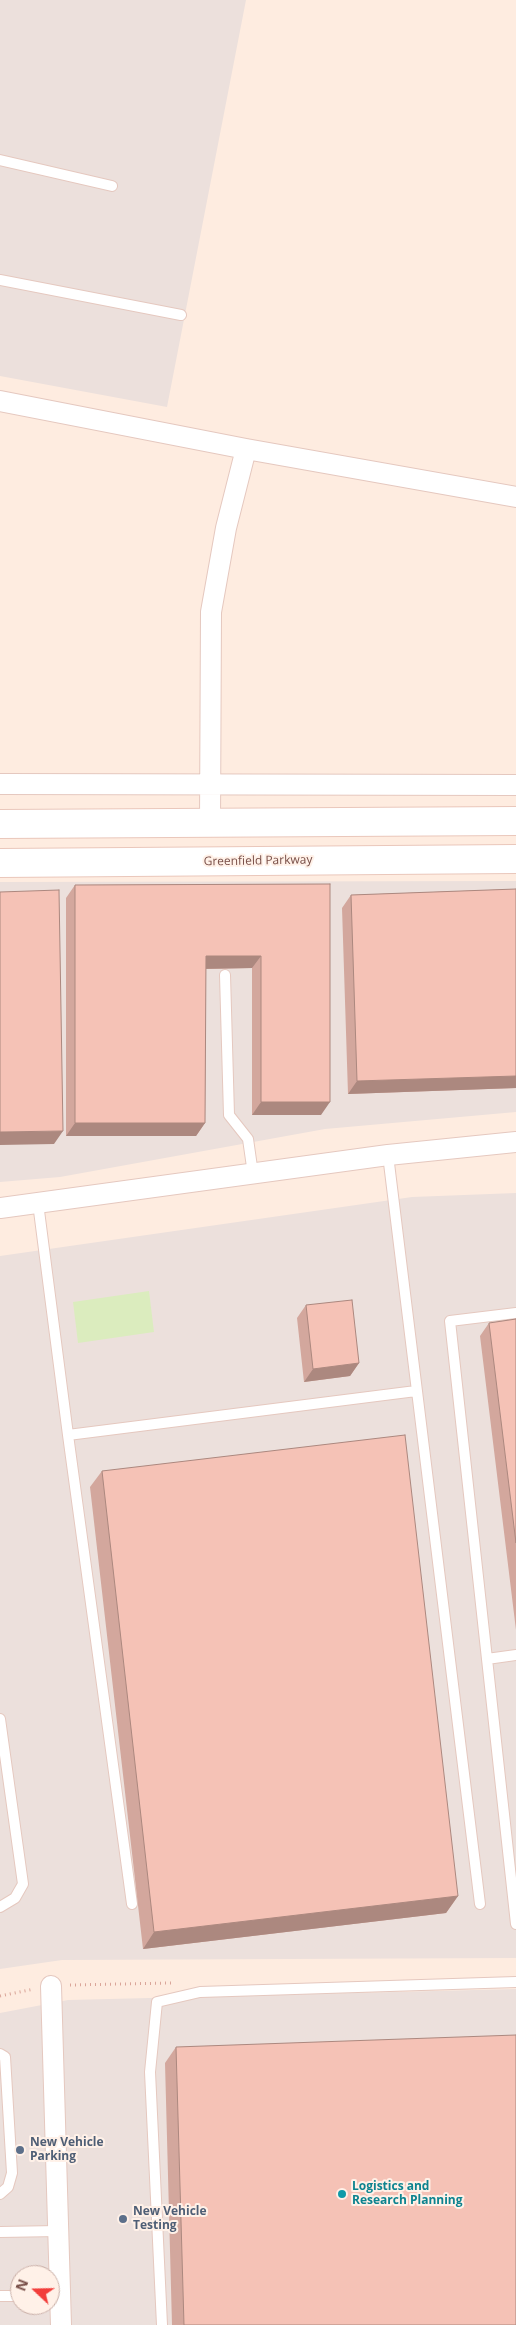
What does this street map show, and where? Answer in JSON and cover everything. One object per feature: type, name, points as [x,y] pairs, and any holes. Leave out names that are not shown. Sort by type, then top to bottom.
[{"type":"main road","points":[[0,824],[516,821]]},
{"type":"main road","name":"Greenfield Parkway","points":[[0,864],[516,859]]},
{"type":"street","points":[[0,401],[246,449],[516,497]]},
{"type":"street","points":[[210,823],[211,612],[226,528],[246,449]]},
{"type":"street","points":[[0,784],[516,785]]},
{"type":"street","points":[[0,1208],[388,1155],[516,1142]]},
{"type":"street","points":[[51,1986],[58,2231],[56,2265]]},
{"type":"lane","points":[[0,160],[112,186]]},
{"type":"lane","points":[[0,280],[182,315]]},
{"type":"lane","points":[[225,975],[229,1115],[248,1139],[253,1174]]},
{"type":"lane","points":[[388,1155],[480,1904]]},
{"type":"lane","points":[[38,1203],[132,1904]]},
{"type":"lane","points":[[516,1313],[450,1321],[516,1924]]},
{"type":"lane","points":[[68,1435],[416,1391]]},
{"type":"lane","points":[[487,1659],[516,1655]]},
{"type":"lane","points":[[0,1719],[23,1884],[14,1898],[0,1907]]},
{"type":"lane","points":[[162,2325],[150,2072],[157,2002],[200,1992],[516,1982]]},
{"type":"lane","points":[[0,2054],[5,2057],[12,2173],[8,2187],[0,2194]]},
{"type":"lane","points":[[0,2232],[58,2231]]},
{"type":"shaded area","points":[[0,0],[246,0],[167,407],[0,376]]},
{"type":"shaded area","points":[[516,881],[516,1112],[325,1129],[60,1177],[0,1182],[0,882]]},
{"type":"shaded area","points":[[516,1193],[516,1958],[62,1960],[0,1969],[0,1256],[412,1197]]},
{"type":"shaded area","points":[[516,1989],[516,2325],[0,2325],[0,2013],[68,2000]]},
{"type":"green space","points":[[149,1291],[154,1332],[78,1343],[73,1302]]},
{"type":"building","points":[[330,884],[330,1102],[261,1102],[261,956],[206,956],[205,1123],[75,1123],[75,885]]},
{"type":"building","points":[[516,889],[516,1076],[357,1081],[351,895]]},
{"type":"building","points":[[59,890],[63,1131],[0,1132],[0,892]]},
{"type":"building","points":[[352,1300],[359,1363],[313,1369],[306,1305]]},
{"type":"building","points":[[516,1319],[516,1543],[489,1323]]},
{"type":"building","points":[[405,1435],[458,1896],[154,1932],[102,1471]]},
{"type":"building","name":"Logistics and Research Planning","points":[[516,2035],[516,2325],[184,2325],[176,2047]]},
{"type":"place","name":"New Vehicle Parking","points":[[20,2150]]},
{"type":"place","name":"Logistics and Research Planning","points":[[342,2194]]},
{"type":"place","name":"New Vehicle Testing","points":[[123,2219]]}]
